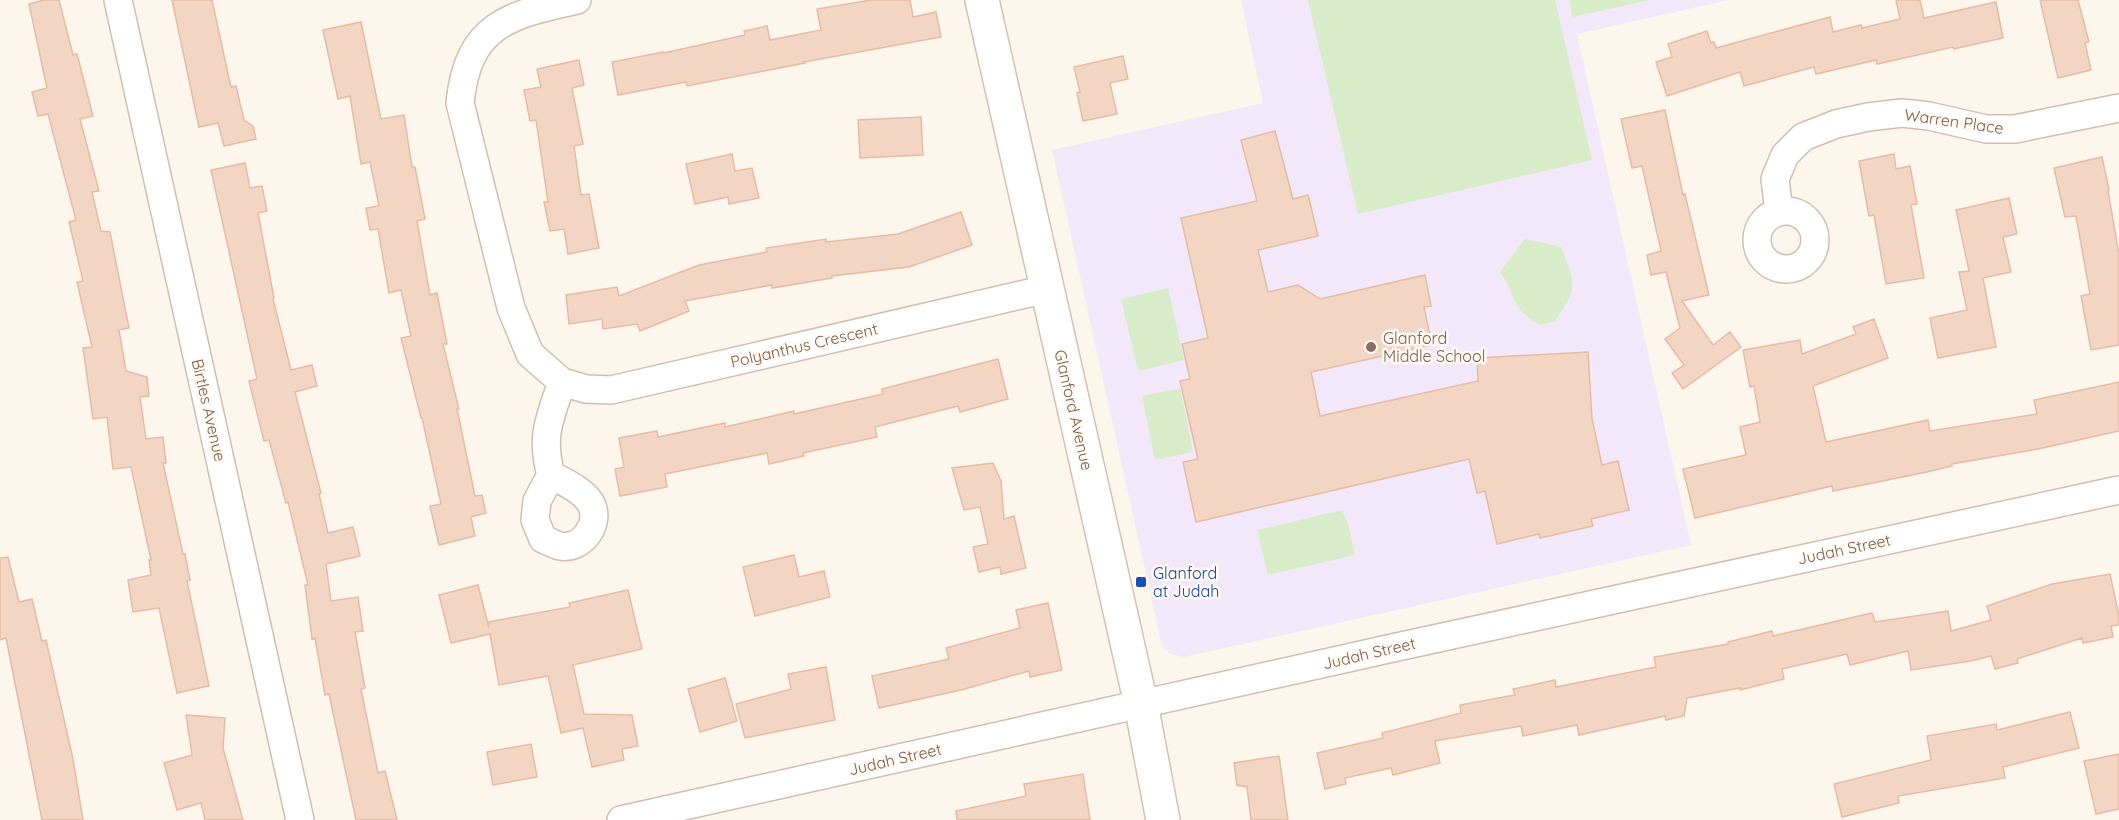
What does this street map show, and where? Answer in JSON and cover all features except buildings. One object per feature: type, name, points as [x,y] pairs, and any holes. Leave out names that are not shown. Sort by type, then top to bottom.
[{"type":"main road","name":"Glanford Avenue","points":[[982,0],[1141,704],[1163,820]]},
{"type":"street","name":"Birtles Avenue","points":[[118,0],[300,820]]},
{"type":"street","name":"Polyanthus Crescent","points":[[577,0],[529,11],[504,21],[490,31],[483,38],[471,60],[462,83],[459,103],[511,308],[530,354],[562,382],[586,389],[611,390],[1047,289]]},
{"type":"street","name":"Warren Place","points":[[1779,212],[1775,179],[1785,155],[1803,137],[1836,124],[1902,113],[1929,116],[1986,129],[2015,129],[2119,108]]},
{"type":"street","points":[[551,475],[545,455],[546,428],[562,382]]},
{"type":"street","name":"Judah Street","points":[[621,820],[2119,490]]},
{"type":"shaded area","name":"Glanford Middle School","points":[[1241,0],[1728,0],[1577,34],[1691,545],[1184,657],[1170,654],[1162,646],[1052,150],[1263,103]]},
{"type":"green space","points":[[1308,0],[1555,0],[1592,160],[1358,214]]},
{"type":"green space","points":[[1569,0],[1650,0],[1572,17]]},
{"type":"green space","points":[[1525,239],[1561,247],[1566,259],[1572,277],[1571,292],[1555,321],[1540,325],[1523,312],[1500,272]]},
{"type":"green space","points":[[1168,288],[1184,360],[1138,371],[1121,299]]},
{"type":"green space","points":[[1180,388],[1193,452],[1155,460],[1142,396]]},
{"type":"green space","points":[[1342,510],[1348,524],[1355,555],[1268,575],[1257,530]]},
{"type":"place","name":"Glanford Middle School","points":[[1371,347]]},
{"type":"place","name":"Glanford at Judah","points":[[1141,582]]}]
